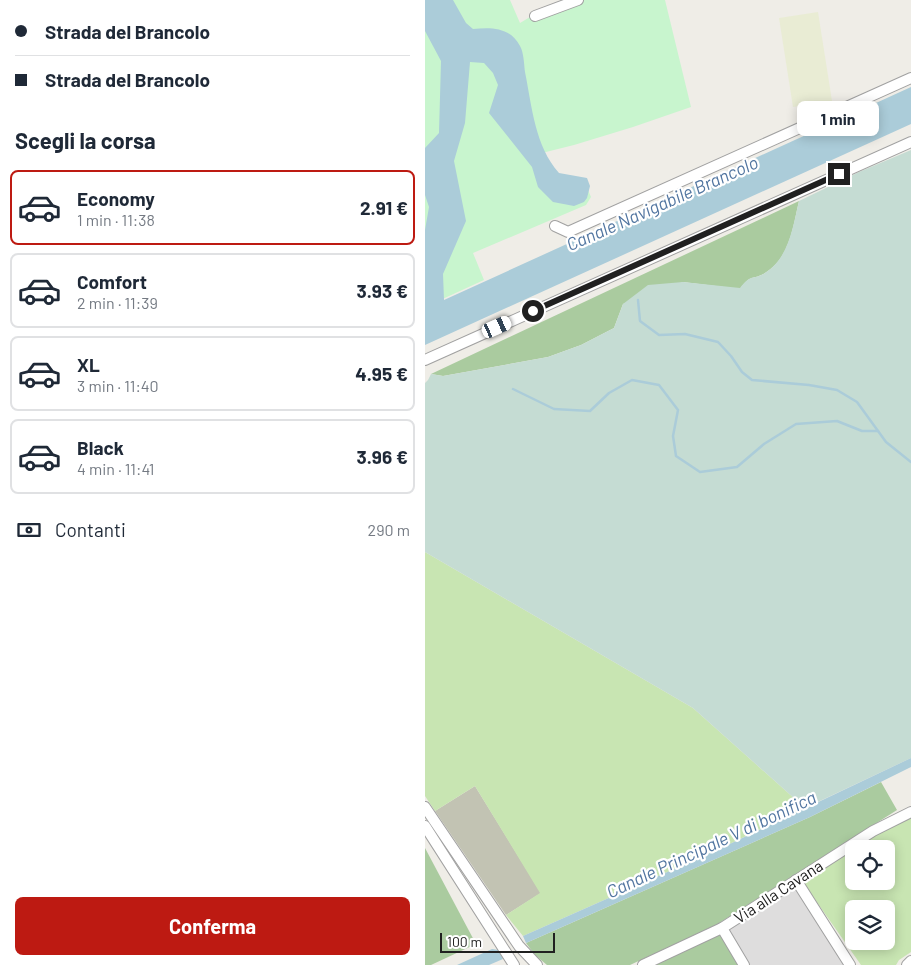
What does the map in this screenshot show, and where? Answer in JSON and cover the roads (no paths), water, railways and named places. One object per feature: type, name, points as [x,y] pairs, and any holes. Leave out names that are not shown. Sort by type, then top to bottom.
[{"type":"street","points":[[535,16],[578,0]]},
{"type":"street","points":[[555,226],[568,232],[911,78]]},
{"type":"street","points":[[425,360],[911,142]]},
{"type":"street","points":[[425,807],[519,946],[537,965]]},
{"type":"street","name":"Via alla Cavana","points":[[643,965],[722,928],[873,831],[911,812]]},
{"type":"street","points":[[425,826],[513,965]]},
{"type":"street","points":[[796,880],[849,965]]},
{"type":"street","points":[[722,928],[744,965]]},
{"type":"street","points":[[907,965],[911,961]]},
{"type":"water","name":"Canale Navigabile Brancolo","points":[[425,0],[453,0],[466,23],[473,29],[493,28],[511,35],[516,40],[522,52],[536,125],[545,151],[559,173],[587,178],[590,186],[584,202],[574,206],[553,202],[538,187],[532,167],[489,113],[498,85],[493,73],[484,63],[470,62],[465,123],[454,161],[466,221],[443,274],[444,300],[911,87],[911,124],[425,345],[425,230],[429,207],[425,195],[425,148],[439,133],[441,61],[425,31]]},
{"type":"water","points":[[911,758],[911,767],[810,817],[526,943],[523,936],[717,850]]},
{"type":"water","points":[[492,949],[499,950],[503,959],[489,965],[457,965]]},
{"type":"waterway","points":[[638,300],[640,321],[659,335],[685,334],[718,342],[742,372],[752,380],[809,385],[837,390],[857,402],[886,442],[911,462]]},
{"type":"waterway","points":[[513,389],[554,409],[590,411],[609,393],[632,380],[659,385],[678,410],[673,436],[676,456],[700,472],[737,467],[764,444],[796,424],[837,421],[862,431],[878,431]]},
{"type":"water label","name":"Canale Principale V di bonifica","points":[[711,844]]}]
